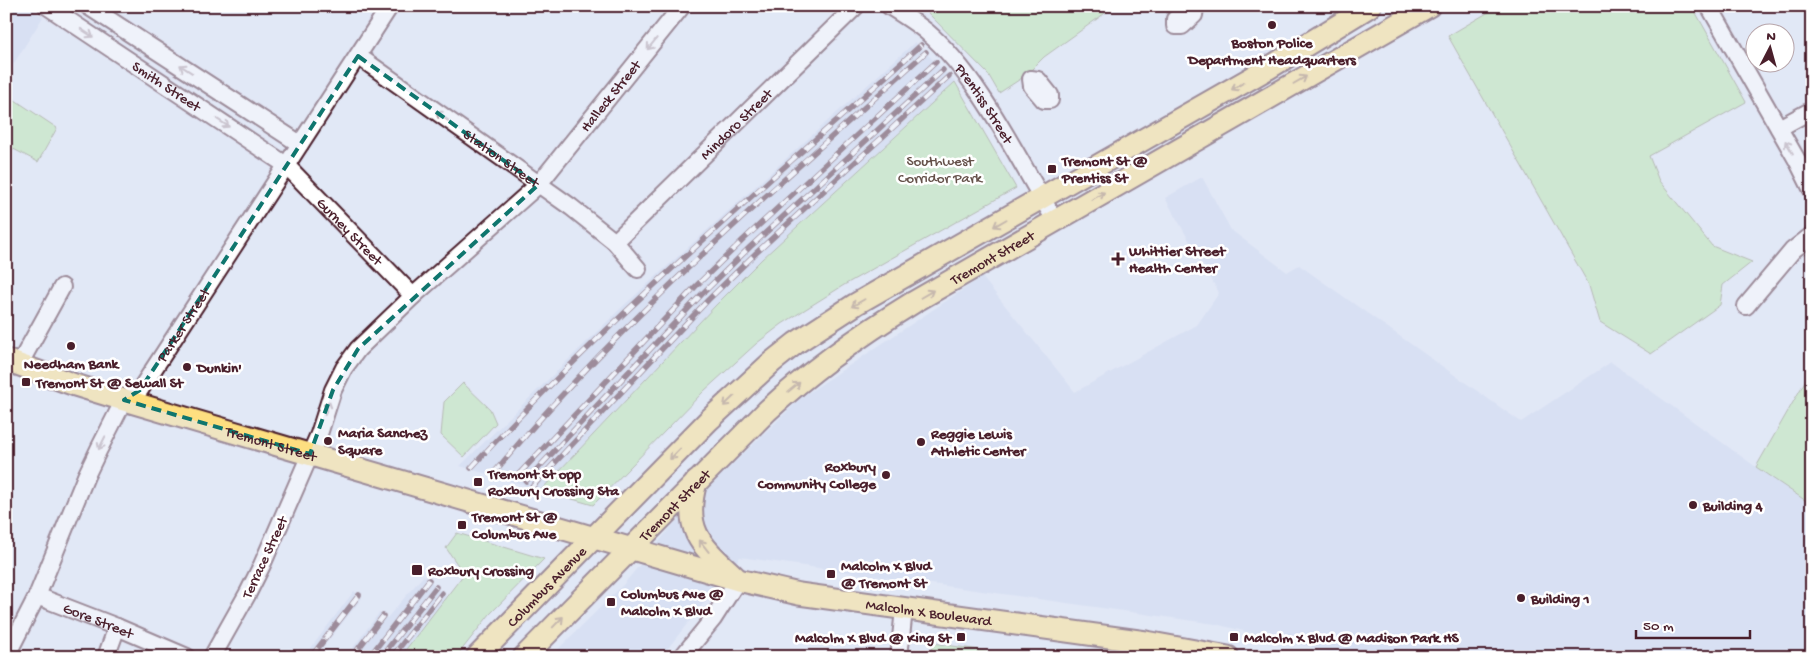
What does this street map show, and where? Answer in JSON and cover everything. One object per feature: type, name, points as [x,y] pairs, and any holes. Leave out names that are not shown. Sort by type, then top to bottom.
[{"type":"main road","name":"Tremont Street","points":[[594,538],[744,385],[796,342],[856,304],[1042,199],[1304,47],[1370,6]]},
{"type":"main road","name":"Tremont Street","points":[[12,362],[124,400],[631,548],[787,392],[824,362],[865,333],[914,302],[1055,220],[1429,6]]},
{"type":"main road","points":[[696,482],[691,498],[695,533],[707,550],[738,580]]},
{"type":"main road","name":"Columbus Avenue","points":[[478,657],[594,538]]},
{"type":"main road","points":[[524,657],[631,548]]},
{"type":"main road","name":"Malcolm X Boulevard","points":[[631,548],[738,580],[799,594],[1146,642],[1228,657]]},
{"type":"street","name":"Smith Street","points":[[47,6],[286,164]]},
{"type":"street","name":"Smith Street","points":[[88,6],[300,144]]},
{"type":"street","name":"Parker Street","points":[[6,657],[13,647],[37,596],[86,476],[124,400],[140,390],[390,6]]},
{"type":"street","name":"Halleck Street","points":[[538,185],[682,6]]},
{"type":"street","name":"Mindoro Street","points":[[615,242],[856,6]]},
{"type":"street","name":"Prentiss Street","points":[[889,6],[910,11],[981,96],[1055,220]]},
{"type":"street","points":[[1709,6],[1797,160],[1812,190]]},
{"type":"street","name":"Station Street","points":[[358,56],[571,208],[615,242],[638,269]]},
{"type":"street","points":[[1779,128],[1812,110]]},
{"type":"street","name":"Gurney Street","points":[[286,164],[413,296]]},
{"type":"street","points":[[310,454],[319,434],[333,390],[344,368],[358,349],[413,296],[538,185]]},
{"type":"street","points":[[1746,306],[1793,250],[1812,235]]},
{"type":"street","points":[[12,362],[62,286]]},
{"type":"street","name":"Terrace Street","points":[[212,657],[252,586],[310,454]]},
{"type":"street","points":[[682,657],[713,619],[738,580]]},
{"type":"street","name":"Gore Street","points":[[37,596],[117,626],[187,657]]},
{"type":"street","points":[[899,657],[904,609]]},
{"type":"street","points":[[106,657],[117,626]]},
{"type":"highlighted area","points":[[358,56],[538,185],[358,349],[333,390],[310,454],[124,400],[140,390]]},
{"type":"shaded area","points":[[6,6],[27,6],[43,17],[6,76]]},
{"type":"shaded area","points":[[915,42],[955,82],[762,259],[541,490],[460,466],[621,308]]},
{"type":"shaded area","points":[[1202,177],[1231,230],[1287,272],[1299,265],[1521,422],[1611,362],[1812,505],[1812,657],[1352,657],[1215,624],[740,557],[661,657],[550,657],[623,585],[671,527],[713,483],[802,397],[982,277],[1075,392],[1197,325],[1219,293],[1165,198]]},
{"type":"shaded area","points":[[424,575],[447,597],[400,657],[346,657],[379,613],[387,618]]},
{"type":"shaded area","points":[[354,591],[362,598],[315,657],[304,657]]},
{"type":"green space","points":[[932,6],[1115,6],[1044,57],[1025,76],[999,93],[988,74],[927,12]]},
{"type":"green space","points":[[1499,6],[1692,6],[1746,102],[1649,156],[1659,181],[1712,246],[1752,262],[1723,285],[1720,305],[1651,354],[1600,322],[1589,285],[1448,36]]},
{"type":"green space","name":"Southwest Corridor Park","points":[[955,82],[1016,188],[844,285],[782,324],[757,343],[704,391],[593,505],[541,490],[762,259]]},
{"type":"green space","points":[[6,94],[57,128],[38,162],[6,145]]},
{"type":"green space","points":[[1812,369],[1812,505],[1756,467]]},
{"type":"green space","points":[[463,383],[490,409],[496,423],[464,457],[441,435],[444,402]]},
{"type":"green space","points":[[457,533],[544,559],[490,614],[456,657],[400,657],[464,574],[446,548]]},
{"type":"green space","points":[[933,643],[1026,657],[925,657],[931,651]]},
{"type":"railway","points":[[471,468],[578,357],[634,304],[748,199],[921,45]]},
{"type":"railway","points":[[493,474],[542,417],[647,308],[757,204],[926,52]]},
{"type":"railway","points":[[519,474],[695,287],[743,240],[936,62]]},
{"type":"railway","points":[[526,481],[702,294],[750,247],[943,70]]},
{"type":"railway","points":[[532,487],[708,300],[756,253],[949,76]]},
{"type":"railway","points":[[369,657],[429,580]]},
{"type":"railway","points":[[381,657],[436,587]]},
{"type":"railway","points":[[392,657],[442,593]]},
{"type":"railway","points":[[311,657],[359,595]]},
{"type":"railway","points":[[352,657],[383,616]]},
{"type":"place","name":"Boston Police Department Headquarters","points":[[1272,25]]},
{"type":"place","name":"Tremont St @ Prentiss St","points":[[1052,169]]},
{"type":"place","name":"Whittier Street Health Center","points":[[1118,259]]},
{"type":"place","name":"Needham Bank","points":[[71,346]]},
{"type":"place","name":"Dunkin'","points":[[187,367]]},
{"type":"place","name":"Tremont St @ Sewall St","points":[[26,382]]},
{"type":"place","name":"Maria Sanchez Square","points":[[328,441]]},
{"type":"place","name":"Reggie Lewis Athletic Center","points":[[921,442]]},
{"type":"place","name":"Roxbury Community College","points":[[886,475]]},
{"type":"place","name":"Tremont St opp Roxbury Crossing Sta","points":[[478,482]]},
{"type":"place","name":"Building 4","points":[[1693,505]]},
{"type":"place","name":"Tremont St @ Columbus Ave","points":[[462,525]]},
{"type":"place","name":"Roxbury Crossing","points":[[417,570]]},
{"type":"place","name":"Malcolm X Blvd @ Tremont St","points":[[831,574]]},
{"type":"place","name":"Building 1","points":[[1521,598]]},
{"type":"place","name":"Columbus Ave @ Malcolm X Blvd","points":[[611,602]]},
{"type":"place","name":"Malcolm X Blvd @ King St","points":[[961,637]]},
{"type":"place","name":"Malcolm X Blvd @ Madison Park HS","points":[[1234,637]]}]
